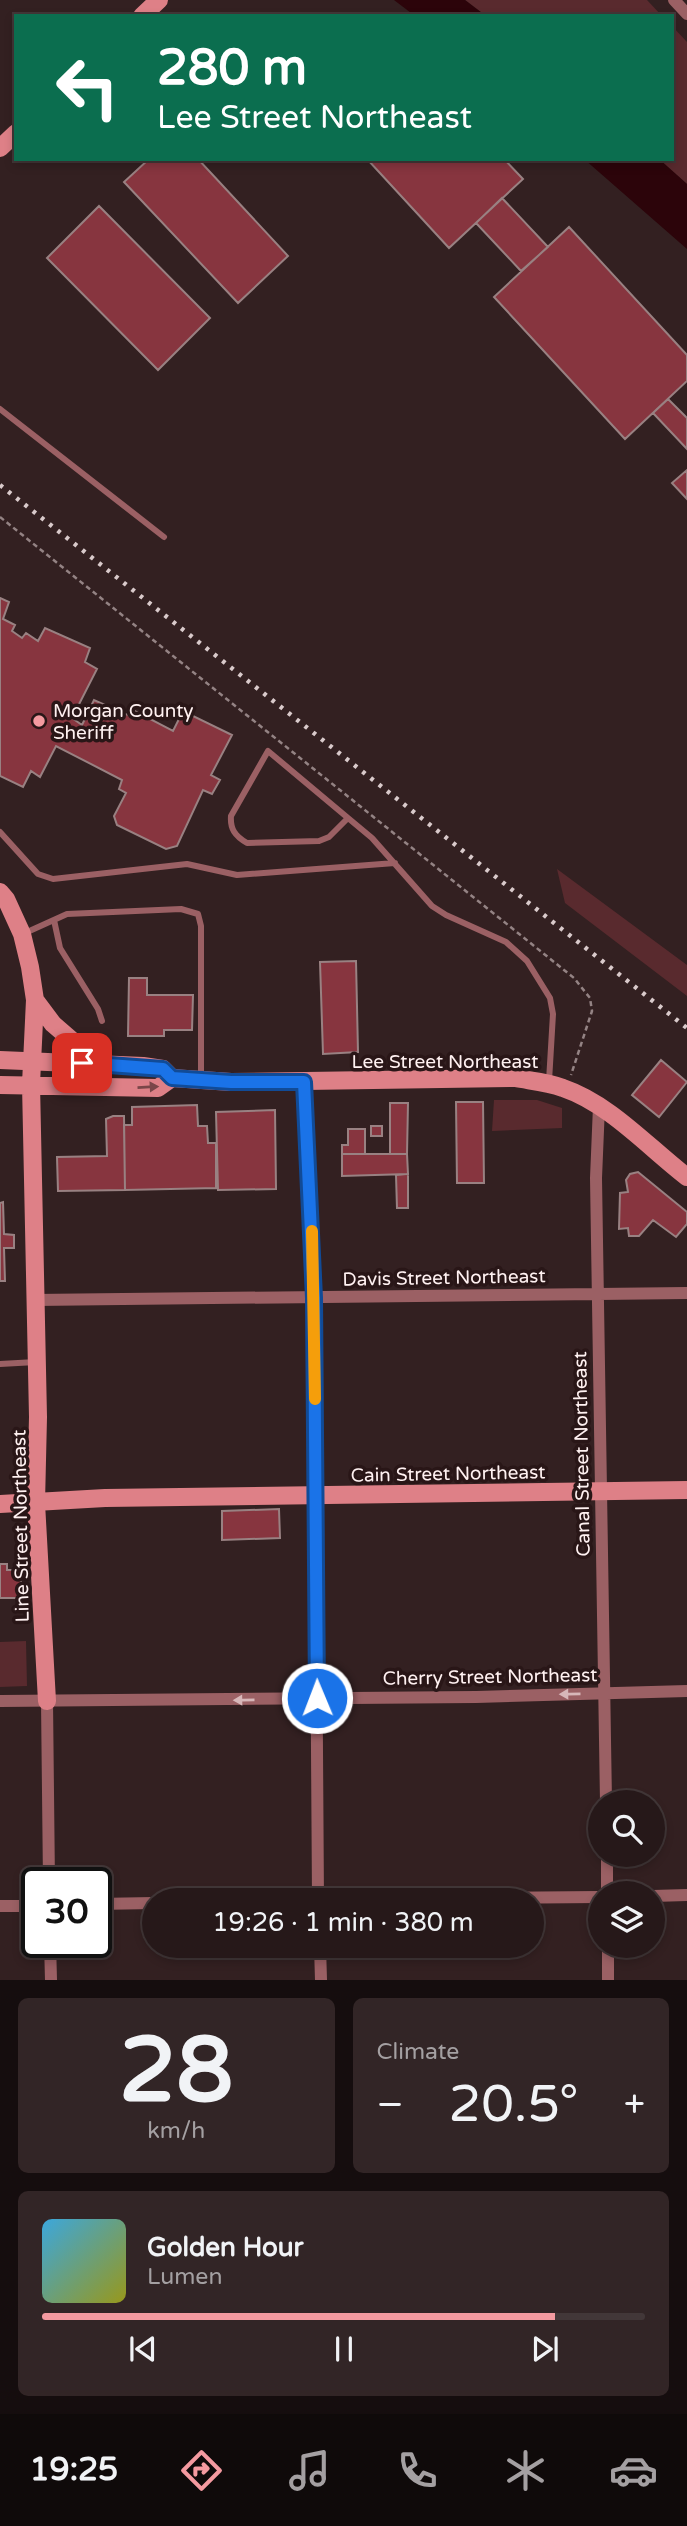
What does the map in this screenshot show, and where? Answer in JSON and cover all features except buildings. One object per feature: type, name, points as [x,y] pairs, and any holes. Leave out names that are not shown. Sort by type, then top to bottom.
[{"type":"street","points":[[674,0],[687,14]]},
{"type":"street","points":[[0,148],[14,136]]},
{"type":"street","points":[[0,892],[22,934],[30,968],[34,1000],[31,1084]]},
{"type":"street","points":[[34,1000],[53,1024],[98,1063]]},
{"type":"street","name":"Lee Street Northeast","points":[[0,1060],[98,1063],[163,1069],[172,1078]]},
{"type":"street","name":"Lee Street Northeast","points":[[0,1085],[158,1088],[172,1078],[304,1082],[515,1079],[549,1083],[566,1088],[599,1105],[687,1177]]},
{"type":"street","points":[[304,1082],[314,1298],[318,1888]]},
{"type":"street","name":"Line Street Northeast","points":[[31,1084],[38,1417],[36,1503],[47,1701],[49,1867]]},
{"type":"street","name":"Canal Street Northeast","points":[[599,1105],[598,1293],[606,1790]]},
{"type":"street","name":"Davis Street Northeast","points":[[34,1300],[687,1293]]},
{"type":"street","name":"Cain Street Northeast","points":[[0,1504],[105,1498],[687,1490]]},
{"type":"street","name":"Cherry Street Northeast","points":[[0,1701],[476,1697],[687,1691]]},
{"type":"street","points":[[665,1896],[687,1895]]},
{"type":"street","points":[[544,1898],[588,1897]]},
{"type":"street","points":[[112,1904],[142,1903]]},
{"type":"street","points":[[0,1906],[21,1906]]},
{"type":"street","points":[[50,1958],[51,1980]]},
{"type":"street","points":[[320,1958],[321,1980]]},
{"type":"street","points":[[608,1958],[608,1980]]},
{"type":"lane","points":[[0,409],[164,537]]},
{"type":"lane","points":[[348,818],[329,837],[319,841],[247,843],[237,837],[230,826],[231,816],[268,751],[372,838],[432,906],[506,942],[527,961],[550,998],[553,1014],[549,1083]]},
{"type":"lane","points":[[0,832],[38,874],[53,879],[187,864],[237,875],[395,863]]},
{"type":"lane","points":[[22,934],[67,914],[181,909],[198,914],[201,926],[201,1080]]},
{"type":"lane","points":[[54,920],[60,948],[102,1021]]},
{"type":"lane","points":[[0,1364],[36,1362]]},
{"type":"shaded area","points":[[394,0],[465,0],[483,14],[412,14]]},
{"type":"shaded area","points":[[465,0],[647,0],[660,14],[483,14]]},
{"type":"shaded area","points":[[674,28],[687,42],[687,184],[661,161],[674,161]]},
{"type":"shaded area","points":[[586,161],[661,161],[687,184],[687,249]]},
{"type":"shaded area","points":[[557,869],[687,965],[687,996],[565,903]]},
{"type":"shaded area","points":[[494,1100],[537,1100],[562,1108],[562,1128],[492,1131]]},
{"type":"shaded area","points":[[26,1641],[27,1686],[0,1687],[0,1642]]},
{"type":"railway","points":[[0,485],[687,1028]]},
{"type":"slow traffic","points":[[312,1231],[315,1399]]},
{"type":"place","name":"Morgan County Sheriff","points":[[39,721]]},
{"type":"route","points":[[82,1063],[163,1069],[172,1078],[231,1082],[304,1082],[314,1298],[317,1698]]}]
